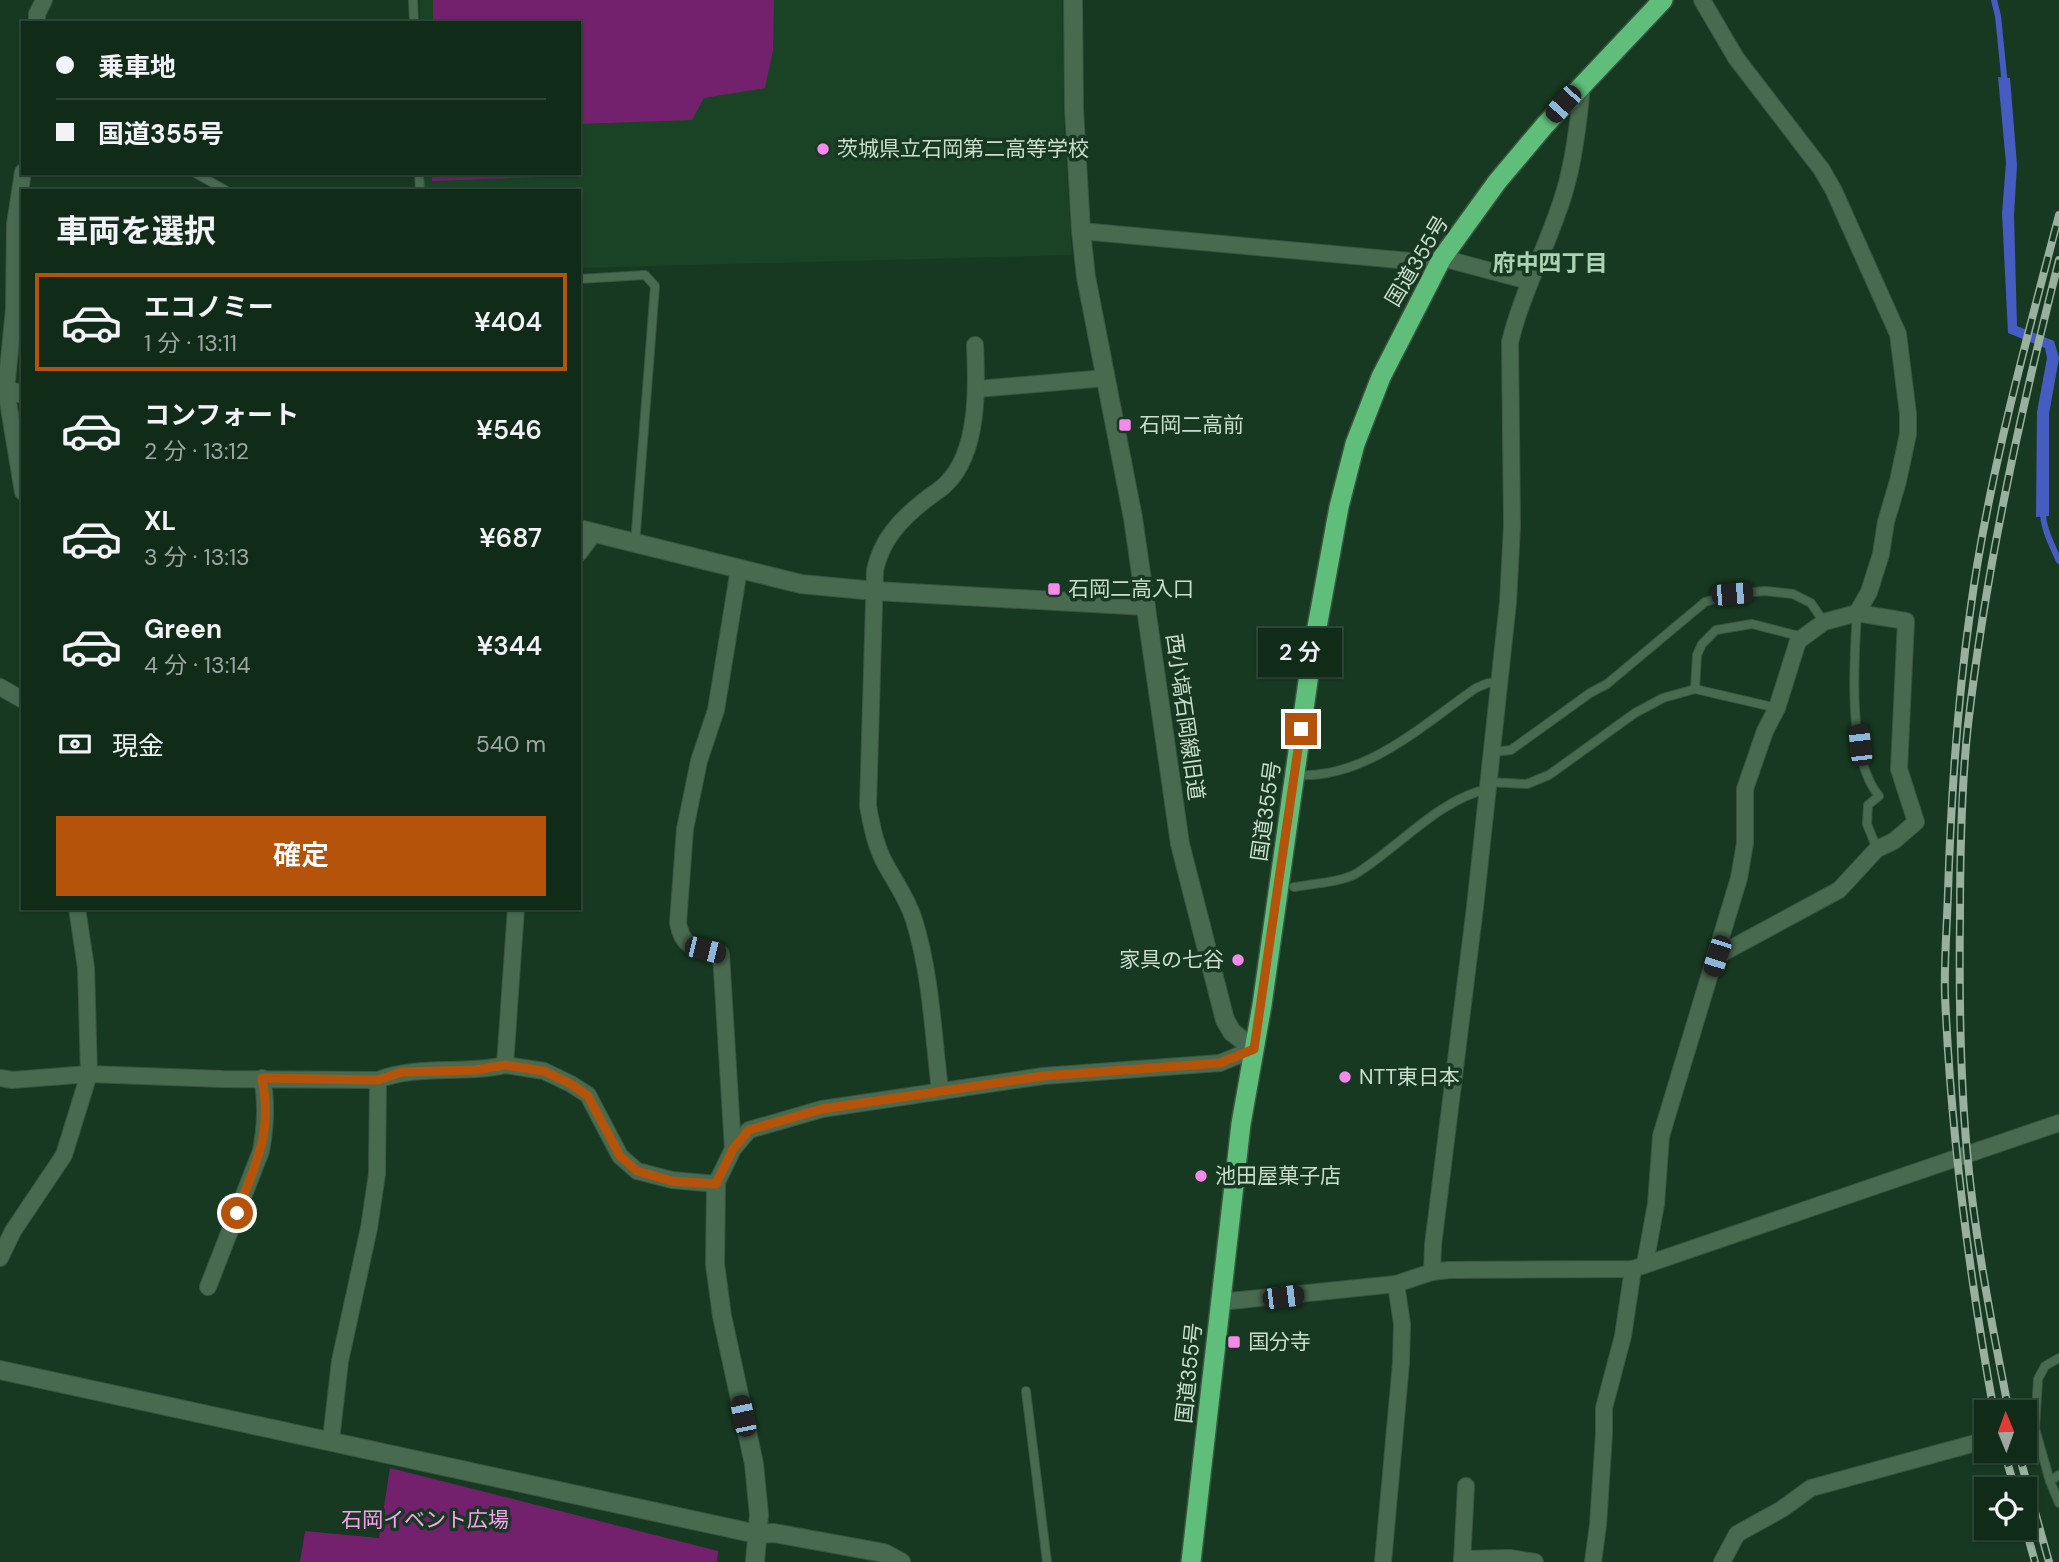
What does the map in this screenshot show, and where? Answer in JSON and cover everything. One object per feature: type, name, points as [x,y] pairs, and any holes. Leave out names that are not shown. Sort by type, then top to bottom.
[{"type":"highway","name":"国道355号","points":[[1191,1562],[1236,1164],[1327,569],[1355,444],[1381,377],[1439,262],[1497,182],[1582,83],[1663,0]]},
{"type":"street","name":"西小塙石岡線旧道","points":[[1073,0],[1074,109],[1086,277],[1133,519],[1180,844],[1225,1020],[1232,1032],[1254,1049]]},
{"type":"street","points":[[1702,0],[1736,58],[1822,170],[1898,334],[1908,434],[1886,522],[1881,554],[1869,592],[1857,613]]},
{"type":"street","points":[[1432,1272],[1433,1245],[1457,1064],[1500,683],[1512,526],[1510,342],[1529,281],[1566,189],[1580,117],[1582,83]]},
{"type":"street","points":[[21,478],[9,391],[15,223],[23,175]]},
{"type":"street","points":[[1081,231],[1439,262],[1529,281]]},
{"type":"street","points":[[940,1090],[922,946],[909,906],[873,835],[868,806],[875,570],[885,541],[896,525],[946,484],[959,466],[969,437],[977,388],[975,345]]},
{"type":"street","points":[[977,388],[1106,378]]},
{"type":"street","points":[[581,548],[587,531],[801,584],[875,591],[1146,606]]},
{"type":"street","points":[[733,1149],[721,954],[690,947],[680,938],[678,923],[685,829],[699,761],[716,709],[739,569]]},
{"type":"street","points":[[1593,1562],[1604,1408],[1656,1205],[1661,1136],[1739,878],[1745,843],[1745,789],[1765,731],[1777,708],[1798,641],[1824,622],[1857,613],[1906,621],[1899,769],[1916,822],[1894,841],[1877,849],[1839,890],[1717,956]]},
{"type":"street","points":[[0,687],[21,699]]},
{"type":"street","points":[[0,1258],[13,1231],[64,1155],[89,1074],[86,968],[77,910]]},
{"type":"street","points":[[505,1065],[516,910]]},
{"type":"street","points":[[755,1562],[759,1515],[754,1464],[722,1316],[715,1264],[716,1184],[733,1149],[749,1130],[822,1109],[940,1090],[1043,1076],[1220,1063],[1254,1049]]},
{"type":"street","points":[[0,1078],[12,1080],[89,1074],[222,1079],[378,1080],[402,1072],[475,1070],[505,1065],[544,1071],[588,1096],[620,1156],[637,1171],[672,1181],[716,1184]]},
{"type":"street","points":[[208,1287],[261,1151],[266,1128],[266,1099],[262,1078]]},
{"type":"street","points":[[331,1440],[340,1361],[369,1228],[377,1174],[378,1080]]},
{"type":"street","points":[[1220,1302],[1396,1284],[1432,1272],[1639,1266],[2059,1123]]},
{"type":"street","points":[[1383,1562],[1401,1363],[1402,1324],[1396,1284]]},
{"type":"street","points":[[0,1370],[757,1534],[774,1533],[884,1553],[901,1562]]},
{"type":"street","points":[[1722,1562],[1737,1534],[1811,1489],[1974,1443]]},
{"type":"street","points":[[1466,1486],[1462,1560],[1510,1559],[1535,1562]]},
{"type":"lane","points":[[413,0],[414,21]]},
{"type":"lane","points":[[199,175],[223,189]]},
{"type":"lane","points":[[581,279],[645,275],[655,286],[635,544]]},
{"type":"lane","points":[[1493,752],[1511,750],[1590,693],[1607,684],[1704,602],[1732,594],[1765,591],[1793,594],[1811,603],[1824,622]]},
{"type":"lane","points":[[1857,613],[1853,677],[1862,763],[1869,785],[1879,796],[1868,805],[1867,824],[1877,849]]},
{"type":"lane","points":[[1695,689],[1697,655],[1716,630],[1752,624],[1803,637]]},
{"type":"lane","points":[[1294,775],[1328,774],[1367,762],[1476,688],[1488,683],[1500,683]]},
{"type":"lane","points":[[1294,887],[1357,873],[1420,826],[1471,793],[1489,786],[1527,784],[1549,775],[1635,713],[1663,698],[1695,689],[1777,708]]},
{"type":"lane","points":[[2059,1358],[2045,1366],[2038,1379],[2035,1429],[2059,1503]]},
{"type":"lane","points":[[1026,1391],[1047,1562]]},
{"type":"lane","points":[[2050,1481],[2059,1475]]},
{"type":"shaded area","name":"茨城県立石岡第二高等学校","points":[[420,0],[1062,0],[1064,124],[1072,255],[581,268],[581,189],[424,189],[424,175],[581,175],[581,21],[420,21]]},
{"type":"green space","points":[[433,0],[774,0],[773,50],[765,88],[704,98],[692,120],[581,124],[581,21],[433,21]]},
{"type":"green space","points":[[432,175],[541,175],[541,177],[432,181]]},
{"type":"green space","name":"石岡イベント広場","points":[[390,1468],[718,1551],[717,1562],[300,1562],[305,1531],[379,1538]]},
{"type":"water","points":[[1998,77],[2010,78],[2017,165],[2014,215],[2017,326],[2054,341],[2059,358],[2049,414],[2049,516],[2036,517],[2037,412],[2047,358],[2045,348],[2008,333],[2002,213],[2006,163]]},
{"type":"waterway","points":[[1994,0],[2005,85]]},
{"type":"waterway","points":[[2043,509],[2046,529],[2059,561]]},
{"type":"railway","points":[[1992,1400],[1962,1205],[1948,1048],[1945,969],[1951,822],[1955,752],[1970,613],[1987,512],[2008,412],[2059,215]]},
{"type":"railway","points":[[2007,1400],[1979,1250],[1965,1123],[1960,977],[1962,797],[1975,666],[1994,549],[2059,260]]},
{"type":"railway","points":[[2007,1463],[2012,1477]]},
{"type":"railway","points":[[2021,1463],[2049,1562]]},
{"type":"railway","points":[[2029,1540],[2035,1562]]},
{"type":"place","name":"茨城県立石岡第二高等学校","points":[[823,149]]},
{"type":"place","name":"石岡二高前","points":[[1125,425]]},
{"type":"place","name":"石岡二高入口","points":[[1054,589]]},
{"type":"place","name":"家具の七谷","points":[[1238,960]]},
{"type":"place","name":"NTT東日本","points":[[1345,1077]]},
{"type":"place","name":"池田屋菓子店","points":[[1201,1176]]},
{"type":"place","name":"国分寺","points":[[1234,1342]]},
{"type":"district","name":"府中四丁目","points":[[1550,263]]},
{"type":"route","points":[[237,1213],[261,1151],[266,1128],[266,1099],[262,1078],[378,1080],[402,1072],[475,1070],[505,1065],[544,1071],[588,1096],[620,1156],[637,1171],[672,1181],[716,1184],[733,1149],[749,1130],[822,1109],[1043,1076],[1220,1063],[1254,1049],[1301,729]]}]
